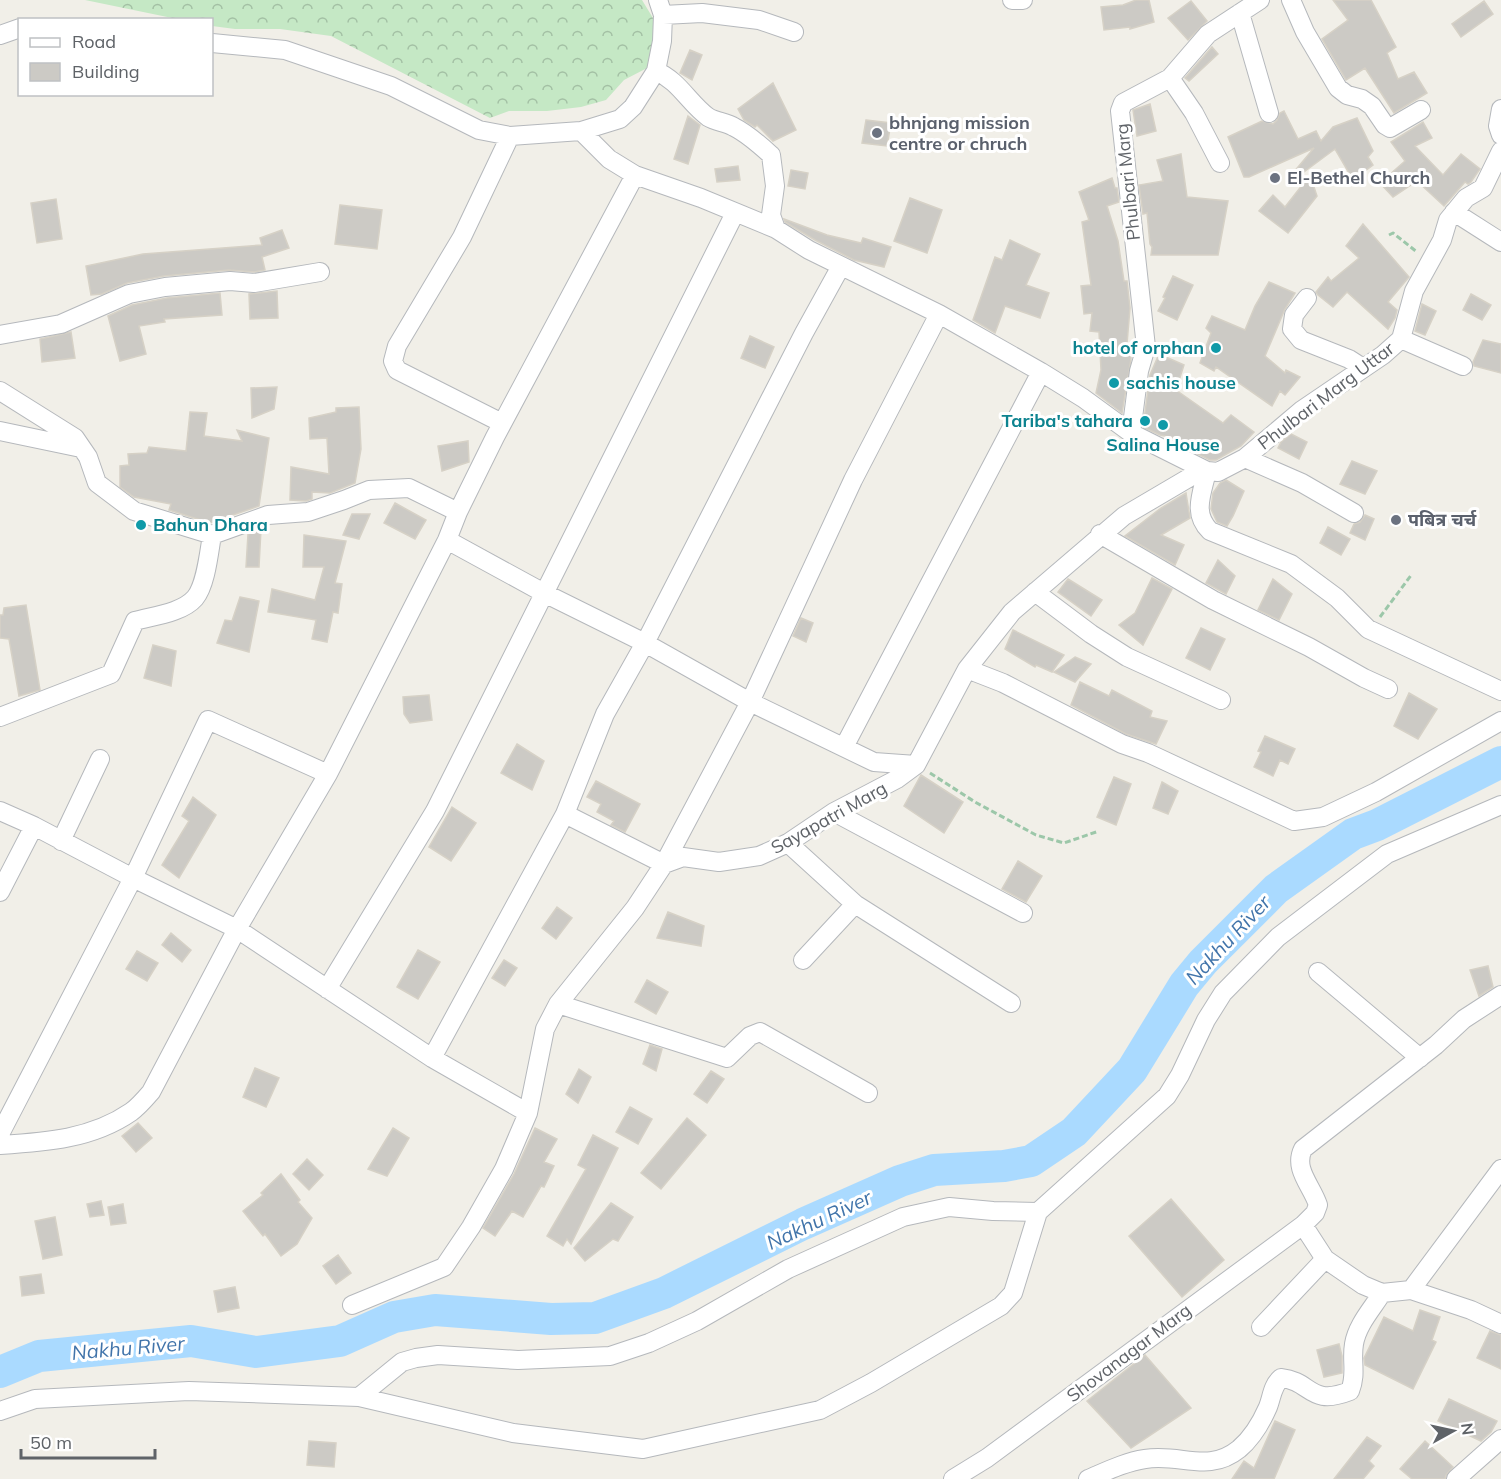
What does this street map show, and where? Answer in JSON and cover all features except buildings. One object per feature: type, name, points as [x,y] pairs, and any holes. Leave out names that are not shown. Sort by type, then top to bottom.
[{"type":"street","points":[[1012,0],[1023,0]]},
{"type":"street","name":"Phulbari Marg","points":[[1131,433],[1139,371],[1146,347],[1120,111],[1123,103],[1170,78],[1208,34],[1260,0]]},
{"type":"street","points":[[1291,0],[1305,32],[1338,88],[1347,95],[1362,99],[1372,106],[1385,125],[1390,128],[1421,110]]},
{"type":"street","points":[[213,43],[285,50],[391,86],[479,130],[510,136],[581,131],[620,119],[633,106],[656,71],[662,41],[660,8],[759,20],[794,32]]},
{"type":"street","points":[[1240,13],[1269,113]]},
{"type":"street","points":[[0,35],[18,29]]},
{"type":"street","points":[[656,71],[664,74],[680,87],[693,105],[711,119],[733,126],[771,155],[775,186],[771,215],[776,229]]},
{"type":"street","points":[[1170,78],[1194,113],[1220,163]]},
{"type":"street","points":[[1501,109],[1498,126],[1501,135]]},
{"type":"street","points":[[581,131],[609,159],[635,175],[701,198],[776,229],[809,250],[939,314],[1041,372],[1083,398],[1131,433],[1212,472],[1199,512],[1202,523],[1210,531],[1292,564],[1337,598],[1368,629],[1501,691]]},
{"type":"street","points":[[502,423],[397,370],[393,361],[397,346],[462,237],[510,136]]},
{"type":"street","name":"Phulbari Marg Uttar","points":[[1212,472],[1245,458],[1302,410],[1383,355],[1401,339],[1414,291],[1442,240],[1448,220],[1466,198],[1483,188],[1501,151]]},
{"type":"street","points":[[0,1145],[69,1139],[102,1128],[133,1111],[151,1092],[237,929],[328,774],[447,540],[458,512],[502,423],[635,175]]},
{"type":"street","points":[[1454,212],[1501,242]]},
{"type":"street","points":[[327,989],[435,811],[735,213]]},
{"type":"street","points":[[432,1058],[564,814],[605,714],[645,643],[804,333],[841,266]]},
{"type":"street","points":[[0,335],[61,324],[129,294],[153,289],[230,281],[254,283],[320,272]]},
{"type":"street","points":[[1306,298],[1294,315],[1292,328],[1301,340],[1349,359],[1363,368]]},
{"type":"street","points":[[352,1305],[444,1267],[471,1227],[504,1169],[528,1113],[545,1029],[558,1004],[636,908],[664,864],[750,702],[853,480],[939,314]]},
{"type":"street","points":[[1401,339],[1463,366]]},
{"type":"street","points":[[844,747],[1041,372]]},
{"type":"street","points":[[0,391],[75,438],[88,457],[97,483],[134,512],[212,535],[268,515],[308,512],[369,489],[409,488],[458,512]]},
{"type":"street","points":[[0,431],[81,448]]},
{"type":"street","points":[[1245,458],[1302,483],[1354,513]]},
{"type":"street","name":"Sayapatri Marg","points":[[664,864],[683,857],[719,861],[759,856],[788,843],[834,812],[897,779],[916,765],[967,669],[1012,612],[1100,534],[1124,516],[1192,476],[1212,472]]},
{"type":"street","points":[[1100,534],[1213,600],[1388,689]]},
{"type":"street","points":[[0,717],[111,674],[135,621],[177,609],[195,598],[206,573],[212,535]]},
{"type":"street","points":[[447,540],[544,593],[645,643],[750,702],[873,762],[916,765]]},
{"type":"street","points":[[1035,592],[1091,634],[1128,657],[1221,700]]},
{"type":"street","points":[[967,669],[1003,683],[1122,744],[1148,753],[1294,821],[1323,817],[1376,792],[1501,721]]},
{"type":"street","points":[[0,1134],[133,878],[208,720],[328,774]]},
{"type":"street","points":[[61,840],[100,759]]},
{"type":"street","points":[[0,1411],[35,1399],[189,1390],[359,1396],[513,1433],[643,1449],[820,1410],[871,1383],[1001,1306],[1013,1293],[1038,1212],[1167,1096],[1180,1076],[1206,1020],[1223,993],[1278,937],[1387,854],[1501,805]]},
{"type":"street","points":[[0,811],[237,929],[432,1058],[528,1113]]},
{"type":"street","points":[[834,812],[1023,914]]},
{"type":"street","points":[[564,814],[664,864]]},
{"type":"street","points":[[0,892],[34,826]]},
{"type":"street","points":[[788,843],[855,904],[1011,1003]]},
{"type":"street","points":[[803,960],[855,904]]},
{"type":"street","points":[[1318,972],[1420,1058]]},
{"type":"street","points":[[1501,995],[1464,1019],[1420,1058],[1303,1149],[1299,1157],[1300,1167],[1318,1205],[1315,1213],[1303,1224],[1325,1259],[1363,1285],[1382,1293],[1411,1290],[1472,1310],[1501,1324]]},
{"type":"street","points":[[558,1004],[727,1058],[750,1036],[760,1032],[868,1093]]},
{"type":"street","points":[[1411,1290],[1501,1169]]},
{"type":"street","points":[[359,1396],[402,1362],[416,1358],[438,1355],[518,1360],[610,1356],[649,1344],[697,1321],[788,1269],[903,1217],[949,1207],[1038,1212]]},
{"type":"street","name":"Shovanagar Marg","points":[[953,1479],[987,1458],[1303,1224]]},
{"type":"street","points":[[1261,1327],[1325,1259]]},
{"type":"street","points":[[1088,1479],[1120,1465],[1146,1458],[1177,1458],[1211,1471],[1240,1449],[1255,1432],[1268,1407],[1275,1383],[1281,1378],[1287,1378],[1320,1396],[1329,1397],[1350,1391],[1355,1379],[1354,1342],[1359,1329],[1382,1293]]},
{"type":"street","points":[[1456,1479],[1501,1439]]},
{"type":"path","points":[[1389,235],[1393,233],[1431,262]]},
{"type":"path","points":[[1368,629],[1388,608],[1412,574]]},
{"type":"path","points":[[916,765],[1036,835],[1064,843],[1100,831]]},
{"type":"green space","points":[[85,0],[642,0],[656,23],[651,66],[624,80],[606,100],[581,107],[547,111],[509,111],[490,118],[331,36],[280,29],[235,29],[213,26],[213,18],[172,18]]},
{"type":"waterway","name":"Nakhu River","points":[[0,1372],[39,1356],[191,1341],[256,1352],[340,1341],[394,1317],[435,1310],[551,1319],[595,1318],[664,1293],[803,1224],[900,1181],[934,1170],[1004,1166],[1031,1161],[1074,1132],[1132,1070],[1184,985],[1203,962],[1276,889],[1353,834],[1377,825],[1501,762]]},
{"type":"place","name":"bhnjang mission centre or chruch","points":[[877,133]]},
{"type":"place","name":"El-Bethel Church","points":[[1275,178]]},
{"type":"place","name":"hotel of orphan","points":[[1216,348]]},
{"type":"place","name":"sachis house","points":[[1114,383]]},
{"type":"place","name":"Tariba's tahara","points":[[1145,421]]},
{"type":"place","name":"Salina House","points":[[1163,425]]},
{"type":"place","name":"पबित्र चर्च","points":[[1396,520]]},
{"type":"place","name":"Bahun Dhara","points":[[141,525]]}]
